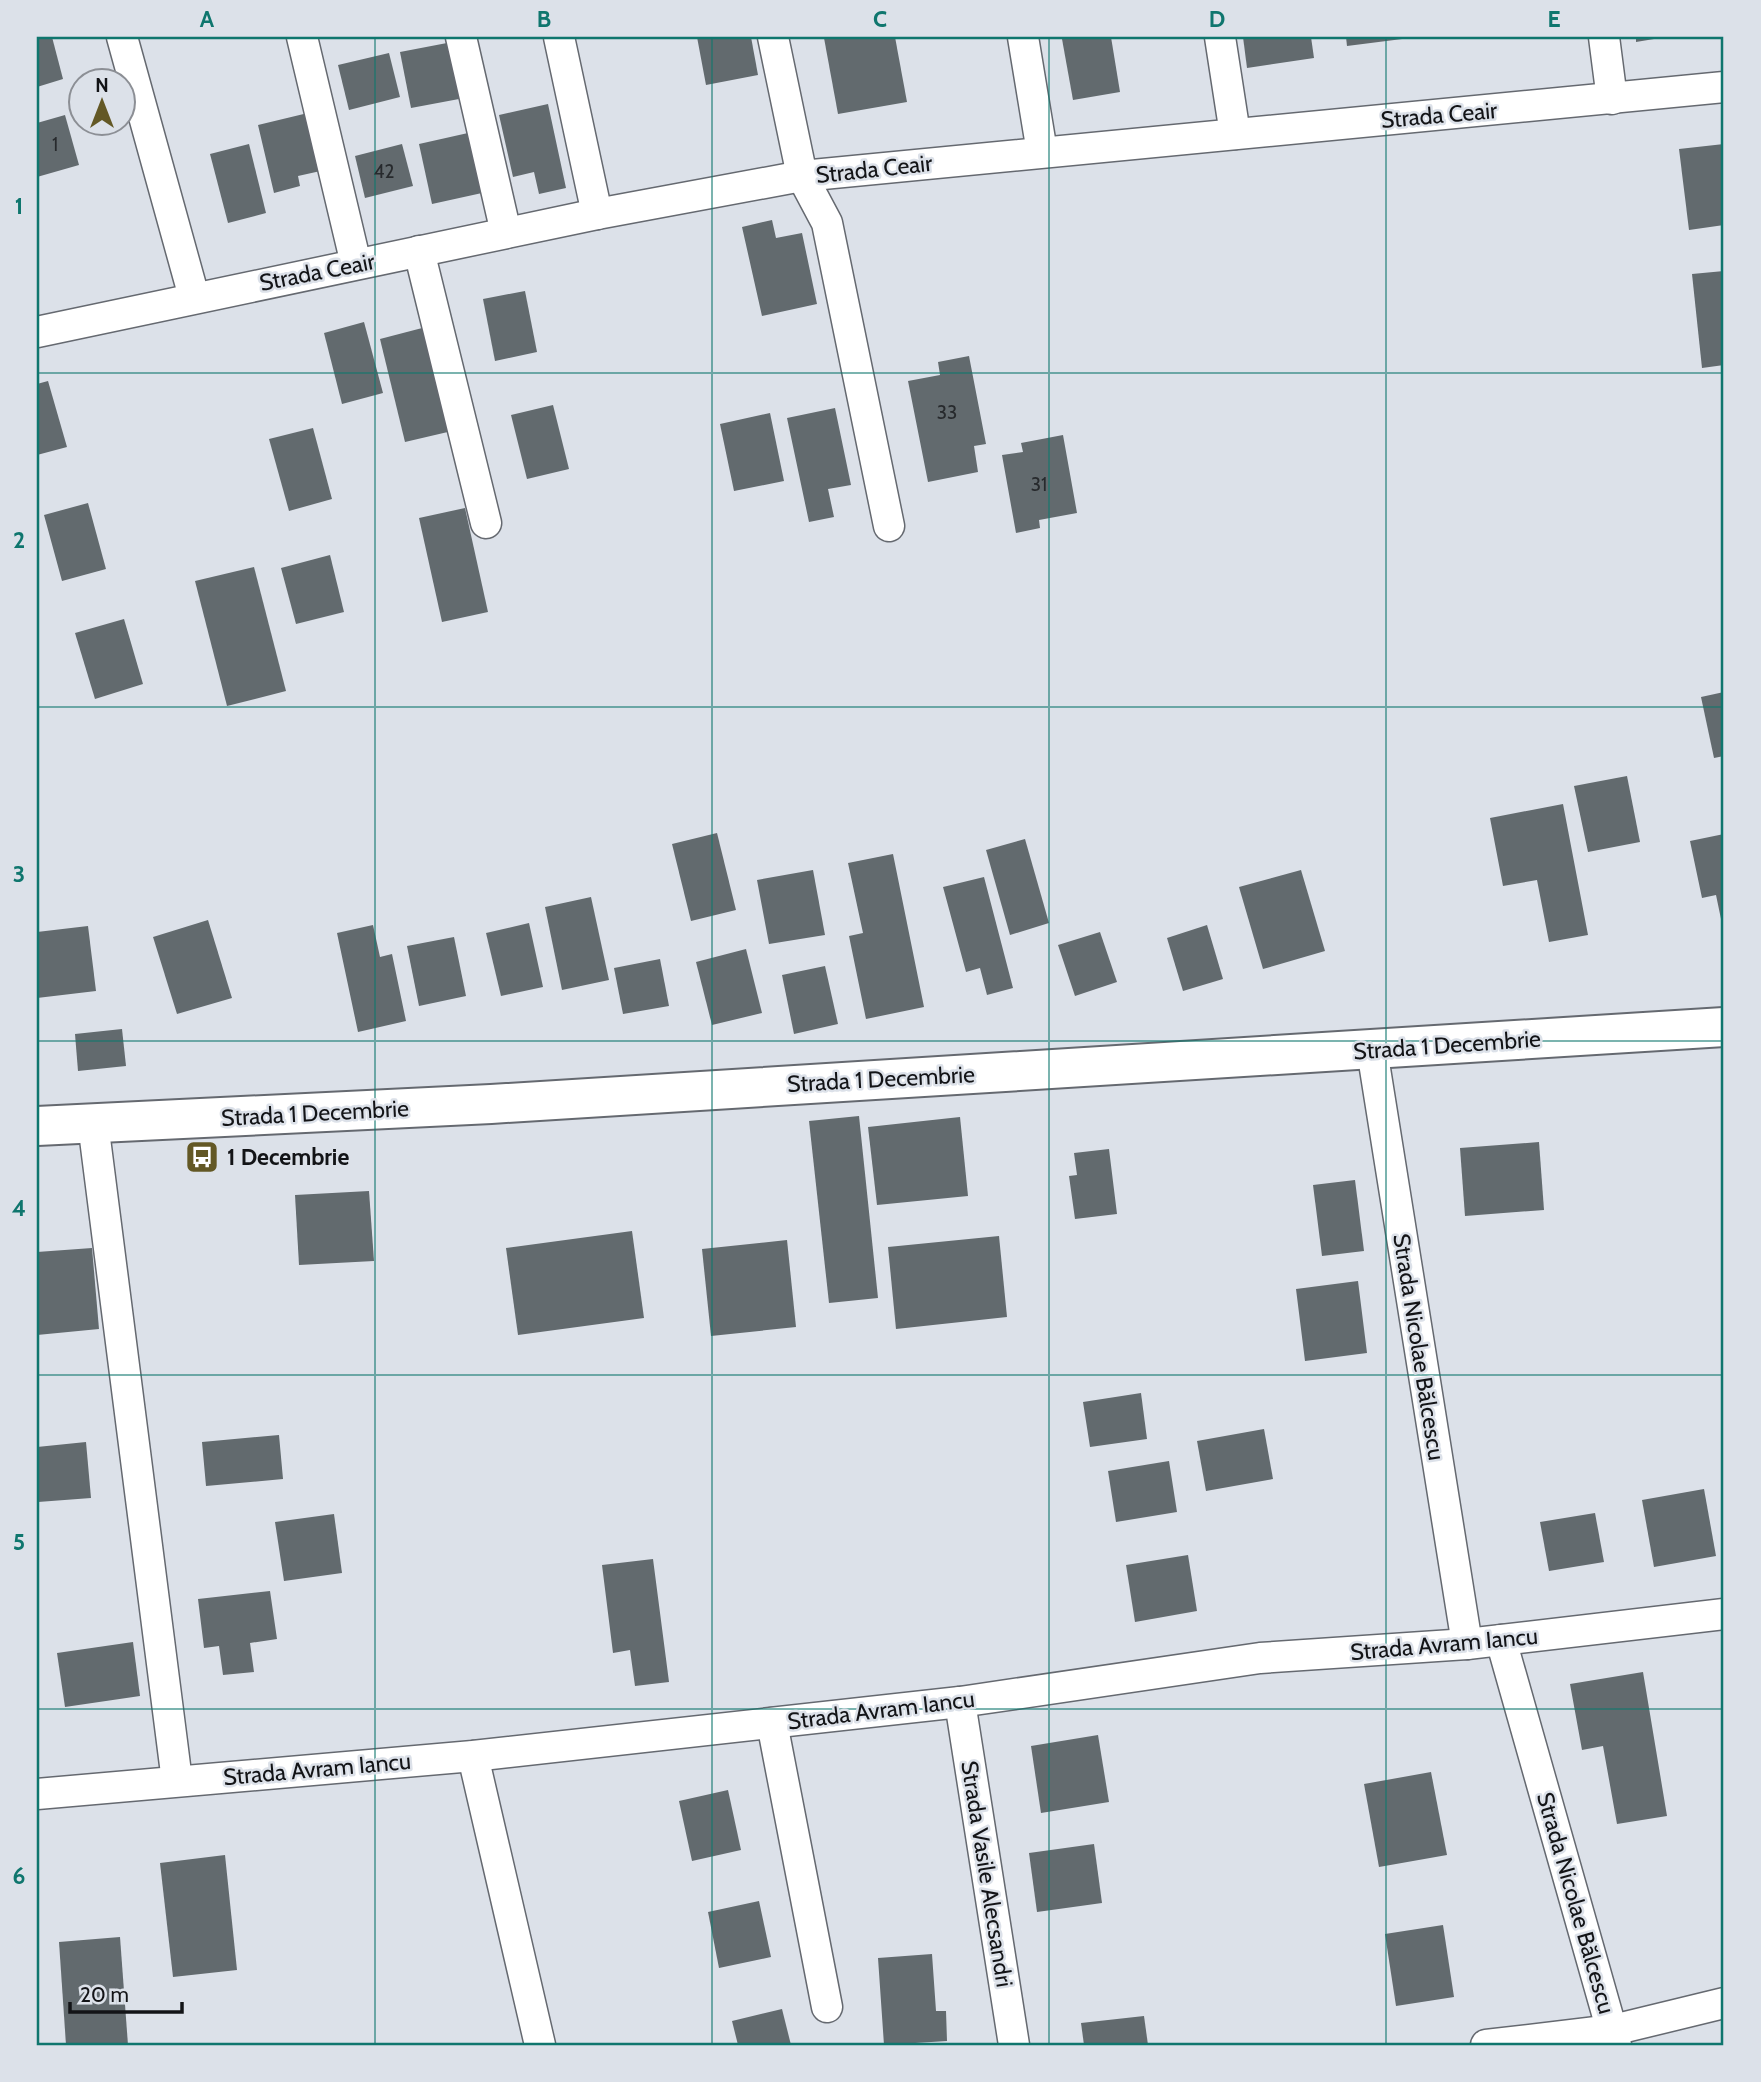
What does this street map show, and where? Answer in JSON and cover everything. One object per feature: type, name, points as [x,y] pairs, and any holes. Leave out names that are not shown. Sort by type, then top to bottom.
[{"type":"main road","name":"Strada 1 Decembrie","points":[[37,1126],[491,1104],[1724,1027]]},
{"type":"street","points":[[122,37],[194,297]]},
{"type":"street","points":[[302,37],[356,264]]},
{"type":"street","points":[[461,37],[506,233]]},
{"type":"street","points":[[559,37],[597,214]]},
{"type":"street","points":[[773,37],[802,176],[827,223],[889,526]]},
{"type":"street","points":[[1023,37],[1042,152]]},
{"type":"street","points":[[1220,37],[1235,134]]},
{"type":"street","points":[[1604,37],[1612,99]]},
{"type":"street","name":"Strada Ceair","points":[[37,332],[597,214],[802,176],[1724,87]]},
{"type":"street","points":[[419,251],[486,523]]},
{"type":"street","name":"Strada Nicolae Bălcescu","points":[[1372,1050],[1466,1644]]},
{"type":"street","points":[[93,1123],[177,1781]]},
{"type":"street","name":"Strada Avram Iancu","points":[[37,1794],[473,1756],[960,1702],[1260,1658],[1466,1644],[1724,1614]]},
{"type":"street","name":"Strada Nicolae Bălcescu","points":[[1501,1640],[1615,2038]]},
{"type":"street","name":"Strada Vasile Alecsandri","points":[[960,1702],[1014,2045]]},
{"type":"street","points":[[772,1723],[827,2007]]},
{"type":"street","points":[[473,1756],[540,2045]]},
{"type":"street","points":[[1486,2045],[1615,2038],[1724,2003]]},
{"type":"building","points":[[37,37],[52,37],[63,79],[37,87]]},
{"type":"building","points":[[697,37],[751,37],[758,75],[706,85]]},
{"type":"building","points":[[895,37],[907,102],[838,114],[824,38]]},
{"type":"building","points":[[1111,37],[1120,92],[1073,100],[1062,39]]},
{"type":"building","points":[[1243,37],[1311,37],[1314,58],[1247,68]]},
{"type":"building","points":[[1346,37],[1410,37],[1410,38],[1347,46]]},
{"type":"building","points":[[1636,37],[1660,37],[1660,38],[1636,42]]},
{"type":"building","points":[[447,43],[459,99],[411,108],[400,52]]},
{"type":"building","points":[[389,53],[400,97],[349,110],[338,65]]},
{"type":"building","points":[[548,104],[566,188],[539,194],[534,172],[513,177],[499,115]]},
{"type":"building","points":[[312,112],[325,170],[298,176],[300,186],[274,193],[258,125]]},
{"type":"building","points":[[65,115],[66,136],[71,136],[79,165],[37,177],[37,123]]},
{"type":"building","points":[[468,133],[482,193],[432,204],[419,144]]},
{"type":"building","points":[[249,144],[266,213],[228,223],[210,154]]},
{"type":"building","points":[[402,144],[413,186],[365,198],[355,156]]},
{"type":"building","points":[[1724,144],[1724,225],[1689,230],[1679,149]]},
{"type":"building","points":[[772,220],[776,238],[802,233],[817,304],[762,316],[742,227]]},
{"type":"building","points":[[1724,271],[1724,365],[1702,368],[1692,274]]},
{"type":"building","points":[[525,291],[537,352],[495,361],[483,299]]},
{"type":"building","points":[[364,322],[383,393],[342,404],[324,333]]},
{"type":"building","points":[[426,327],[452,431],[405,442],[380,339]]},
{"type":"building","points":[[969,356],[986,444],[974,446],[978,472],[928,482],[908,381],[940,375],[938,362]]},
{"type":"building","points":[[48,381],[67,447],[37,455],[37,384]]},
{"type":"building","points":[[553,405],[569,469],[527,479],[511,415]]},
{"type":"building","points":[[835,408],[851,485],[828,489],[834,517],[809,522],[787,418]]},
{"type":"building","points":[[770,413],[784,481],[734,491],[720,424]]},
{"type":"building","points":[[313,428],[332,499],[289,511],[269,439]]},
{"type":"building","points":[[1063,435],[1077,513],[1039,520],[1040,528],[1016,533],[1002,455],[1023,452],[1021,443]]},
{"type":"building","points":[[88,503],[106,569],[62,581],[44,515]]},
{"type":"building","points":[[465,508],[488,612],[442,622],[419,518]]},
{"type":"building","points":[[330,555],[344,612],[296,624],[281,568]]},
{"type":"building","points":[[254,567],[286,691],[227,706],[195,581]]},
{"type":"building","points":[[124,619],[143,684],[95,699],[75,633]]},
{"type":"building","points":[[1724,692],[1724,756],[1714,758],[1701,697]]},
{"type":"building","points":[[1627,776],[1640,842],[1588,852],[1574,786]]},
{"type":"building","points":[[1563,804],[1588,935],[1549,942],[1537,880],[1503,886],[1490,818]]},
{"type":"building","points":[[717,833],[736,910],[691,921],[672,844]]},
{"type":"building","points":[[1724,834],[1724,918],[1721,919],[1716,895],[1702,898],[1690,841]]},
{"type":"building","points":[[1025,839],[1049,923],[1010,935],[986,850]]},
{"type":"building","points":[[893,854],[924,1007],[866,1019],[849,936],[863,933],[848,863]]},
{"type":"building","points":[[813,870],[825,935],[769,944],[757,880]]},
{"type":"building","points":[[1301,870],[1325,951],[1263,969],[1239,887]]},
{"type":"building","points":[[984,877],[1013,988],[987,995],[980,968],[966,972],[943,887]]},
{"type":"building","points":[[591,897],[609,980],[562,990],[545,907]]},
{"type":"building","points":[[208,920],[232,998],[177,1014],[153,937]]},
{"type":"building","points":[[529,923],[543,987],[501,996],[486,933]]},
{"type":"building","points":[[373,925],[380,957],[392,954],[406,1021],[358,1032],[337,933]]},
{"type":"building","points":[[1207,925],[1223,979],[1183,991],[1167,938]]},
{"type":"building","points":[[88,926],[96,991],[37,998],[37,932]]},
{"type":"building","points":[[1100,932],[1117,982],[1075,996],[1058,945]]},
{"type":"building","points":[[454,937],[466,996],[419,1006],[407,946]]},
{"type":"building","points":[[746,949],[762,1013],[712,1025],[696,962]]},
{"type":"building","points":[[660,959],[669,1006],[623,1014],[614,968]]},
{"type":"building","points":[[825,966],[838,1024],[794,1034],[782,975]]},
{"type":"building","points":[[122,1029],[126,1066],[78,1071],[75,1034]]},
{"type":"building","points":[[859,1116],[878,1298],[829,1303],[809,1121]]},
{"type":"building","points":[[960,1117],[968,1196],[877,1205],[868,1127]]},
{"type":"building","points":[[1539,1142],[1544,1210],[1465,1216],[1460,1148]]},
{"type":"building","points":[[1109,1149],[1117,1214],[1075,1219],[1069,1176],[1077,1175],[1074,1153]]},
{"type":"building","points":[[1355,1180],[1364,1251],[1322,1256],[1313,1185]]},
{"type":"building","points":[[369,1191],[374,1261],[299,1265],[295,1195]]},
{"type":"building","points":[[632,1231],[644,1318],[518,1335],[506,1248]]},
{"type":"building","points":[[999,1236],[1007,1317],[896,1329],[888,1247]]},
{"type":"building","points":[[787,1240],[796,1327],[711,1336],[702,1249]]},
{"type":"building","points":[[92,1248],[99,1329],[37,1335],[37,1252]]},
{"type":"building","points":[[1358,1281],[1367,1353],[1305,1361],[1296,1289]]},
{"type":"building","points":[[1141,1393],[1147,1439],[1090,1447],[1083,1402]]},
{"type":"building","points":[[1264,1429],[1273,1479],[1206,1491],[1197,1441]]},
{"type":"building","points":[[279,1435],[283,1479],[206,1486],[202,1442]]},
{"type":"building","points":[[86,1442],[91,1498],[38,1502],[37,1447]]},
{"type":"building","points":[[1169,1461],[1177,1512],[1116,1522],[1108,1471]]},
{"type":"building","points":[[1704,1489],[1716,1556],[1654,1567],[1642,1500]]},
{"type":"building","points":[[1595,1513],[1604,1562],[1549,1571],[1540,1522]]},
{"type":"building","points":[[334,1514],[342,1573],[284,1581],[275,1522]]},
{"type":"building","points":[[1188,1555],[1197,1611],[1135,1622],[1126,1565]]},
{"type":"building","points":[[653,1559],[669,1682],[635,1686],[630,1650],[613,1653],[602,1565]]},
{"type":"building","points":[[270,1591],[277,1639],[250,1643],[254,1672],[223,1675],[219,1646],[204,1648],[198,1599]]},
{"type":"building","points":[[133,1642],[140,1696],[65,1707],[57,1653]]},
{"type":"building","points":[[1643,1672],[1667,1816],[1617,1824],[1603,1746],[1582,1750],[1570,1684]]},
{"type":"building","points":[[1098,1735],[1109,1802],[1041,1813],[1031,1746]]},
{"type":"building","points":[[1431,1772],[1447,1855],[1379,1867],[1364,1784]]},
{"type":"building","points":[[728,1790],[741,1850],[692,1861],[679,1801]]},
{"type":"building","points":[[1094,1844],[1102,1903],[1037,1912],[1029,1853]]},
{"type":"building","points":[[225,1855],[237,1970],[173,1977],[160,1863]]},
{"type":"building","points":[[759,1901],[771,1957],[719,1968],[708,1912]]},
{"type":"building","points":[[1443,1925],[1454,1997],[1396,2006],[1385,1934]]},
{"type":"building","points":[[120,1937],[128,2045],[66,2045],[59,1942]]},
{"type":"building","points":[[932,1954],[936,2011],[946,2011],[947,2041],[884,2045],[878,1958]]},
{"type":"building","points":[[782,2009],[791,2045],[738,2045],[732,2021]]},
{"type":"building","points":[[1144,2016],[1148,2045],[1084,2045],[1081,2023]]},
{"type":"place","name":"1 Decembrie","points":[[202,1157]]}]
